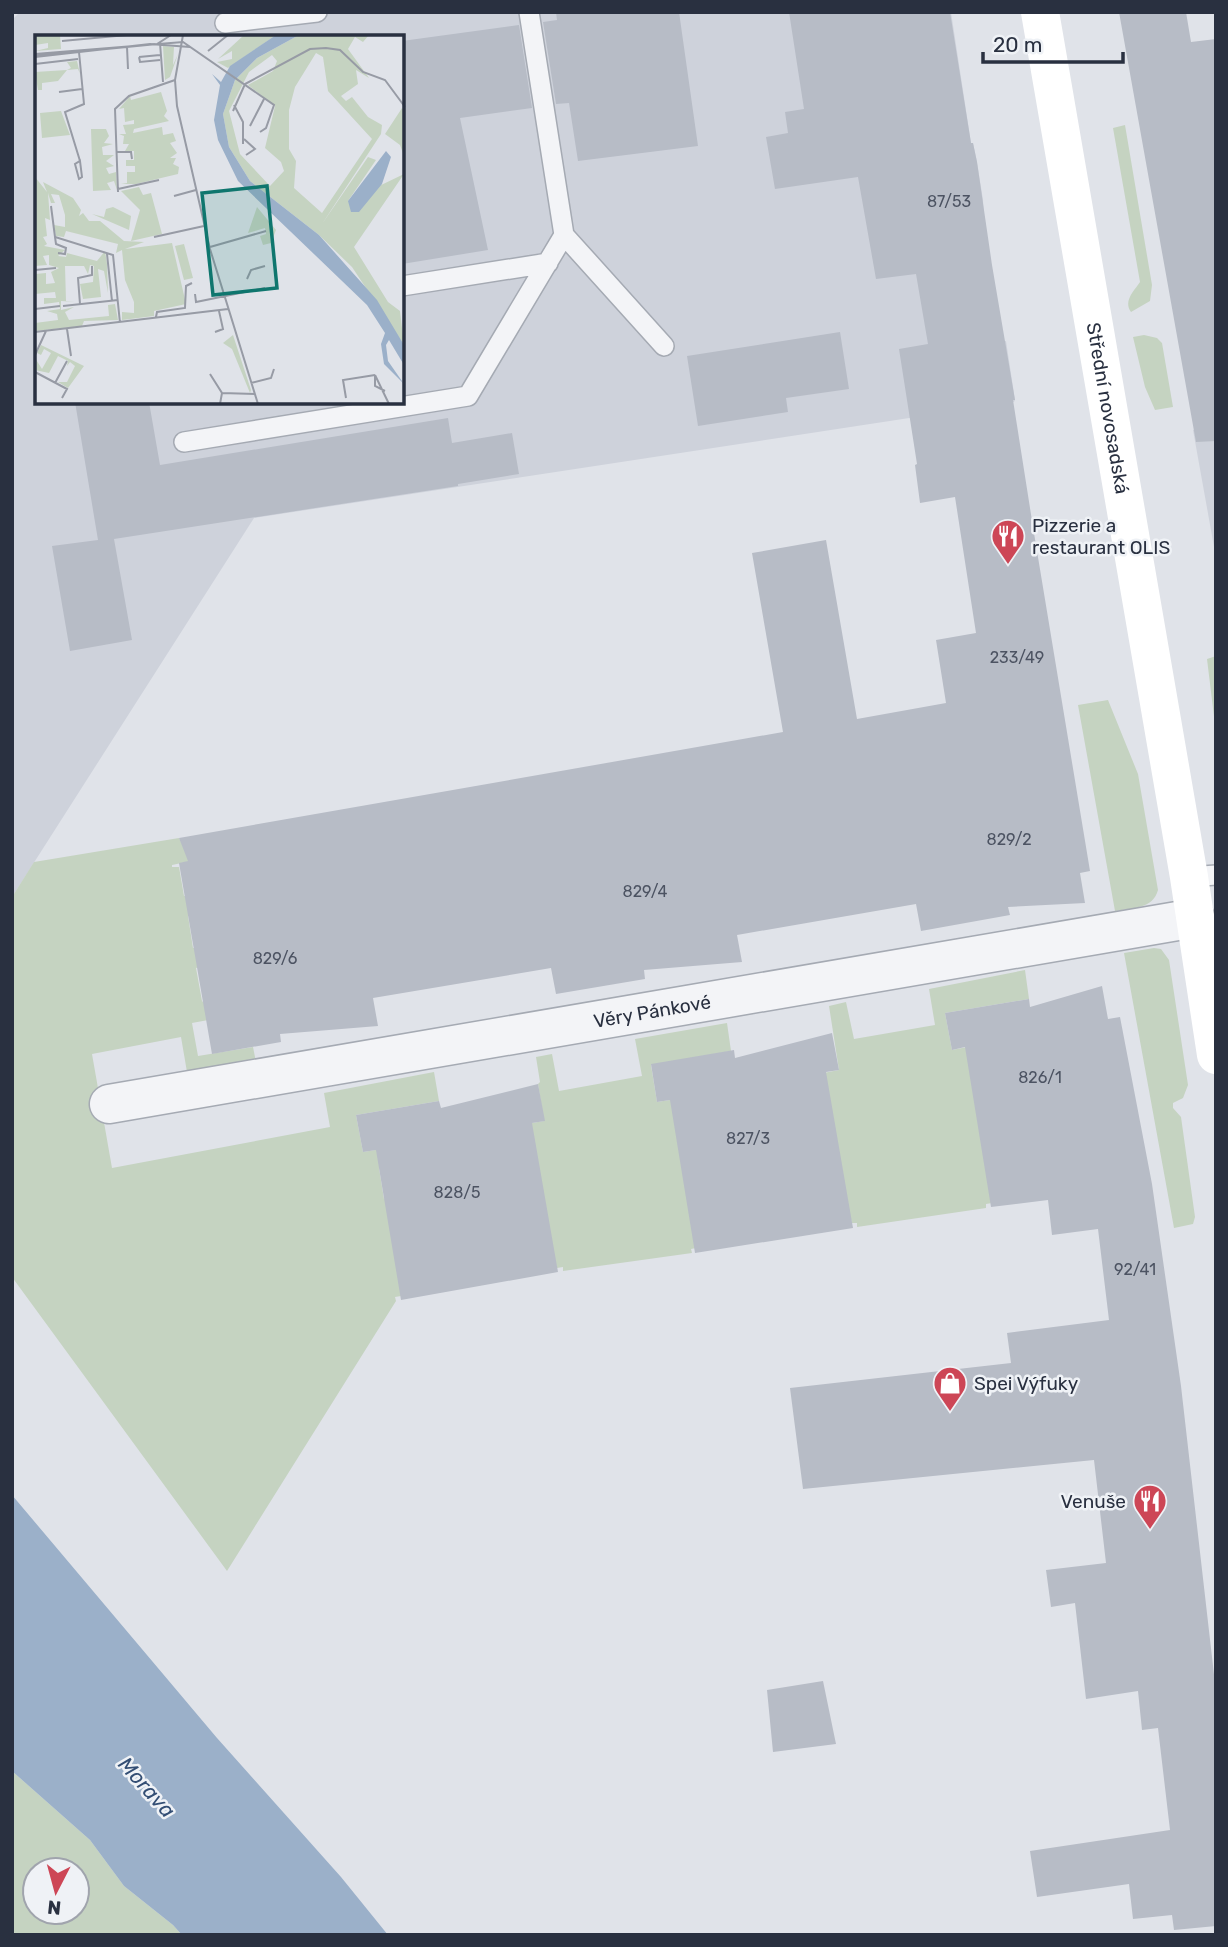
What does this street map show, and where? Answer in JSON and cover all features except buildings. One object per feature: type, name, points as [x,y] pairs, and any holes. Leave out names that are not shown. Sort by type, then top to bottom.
[{"type":"main road","name":"Střední novosadská","points":[[1040,12],[1202,876],[1195,918],[1216,1055]]},
{"type":"street","name":"Věry Pánkové","points":[[109,1104],[1195,918]]},
{"type":"lane","points":[[225,23],[317,12]]},
{"type":"lane","points":[[529,12],[564,235],[664,346]]},
{"type":"lane","points":[[184,442],[468,396],[564,235]]},
{"type":"lane","points":[[404,286],[548,263]]},
{"type":"shaded area","points":[[20,12],[951,12],[1014,402],[254,518],[12,897],[12,20]]},
{"type":"shaded area","points":[[1216,426],[1216,558],[1193,430]]},
{"type":"green space","points":[[1125,125],[1152,285],[1150,301],[1131,312],[1129,300],[1140,282],[1113,128]]},
{"type":"green space","points":[[1144,335],[1157,338],[1162,343],[1173,407],[1155,410],[1145,387],[1133,337]]},
{"type":"green space","points":[[1216,656],[1216,733],[1207,659]]},
{"type":"green space","points":[[1108,700],[1138,774],[1158,890],[1147,904],[1115,911],[1078,705]]},
{"type":"green space","points":[[179,838],[191,861],[172,867],[179,867],[184,896],[197,894],[200,913],[188,916],[193,948],[206,947],[209,965],[196,968],[202,1001],[219,1018],[192,1023],[198,1056],[253,1047],[256,1062],[187,1072],[181,1037],[92,1054],[112,1168],[330,1127],[324,1093],[434,1072],[439,1101],[356,1115],[363,1152],[388,1148],[379,1168],[384,1199],[397,1198],[401,1296],[395,1297],[396,1301],[227,1571],[12,1277],[12,897],[34,862]]},
{"type":"green space","points":[[1161,949],[1169,960],[1188,1085],[1183,1098],[1173,1103],[1173,1108],[1181,1117],[1195,1217],[1193,1224],[1174,1228],[1124,953]]},
{"type":"green space","points":[[1025,970],[1029,999],[945,1013],[952,1050],[977,1045],[992,1203],[986,1204],[986,1208],[857,1227],[857,1223],[852,1223],[813,1075],[839,1070],[829,1006],[846,1002],[854,1039],[935,1025],[929,989]]},
{"type":"green space","points":[[727,1023],[731,1051],[651,1065],[657,1102],[683,1098],[696,1248],[691,1249],[692,1253],[563,1271],[563,1267],[557,1268],[520,1125],[544,1121],[536,1057],[552,1054],[559,1091],[642,1076],[635,1039]]},
{"type":"green space","points":[[12,1771],[90,1840],[124,1886],[182,1935],[12,1935]]},
{"type":"water","name":"Morava","points":[[12,1495],[388,1935],[182,1935],[124,1886],[90,1840],[12,1771]]},
{"type":"place","name":"Pizzerie a restaurant OLIS","points":[[1008,566]]},
{"type":"place","name":"Spei Výfuky","points":[[950,1413]]},
{"type":"place","name":"Venuše","points":[[1150,1531]]}]
